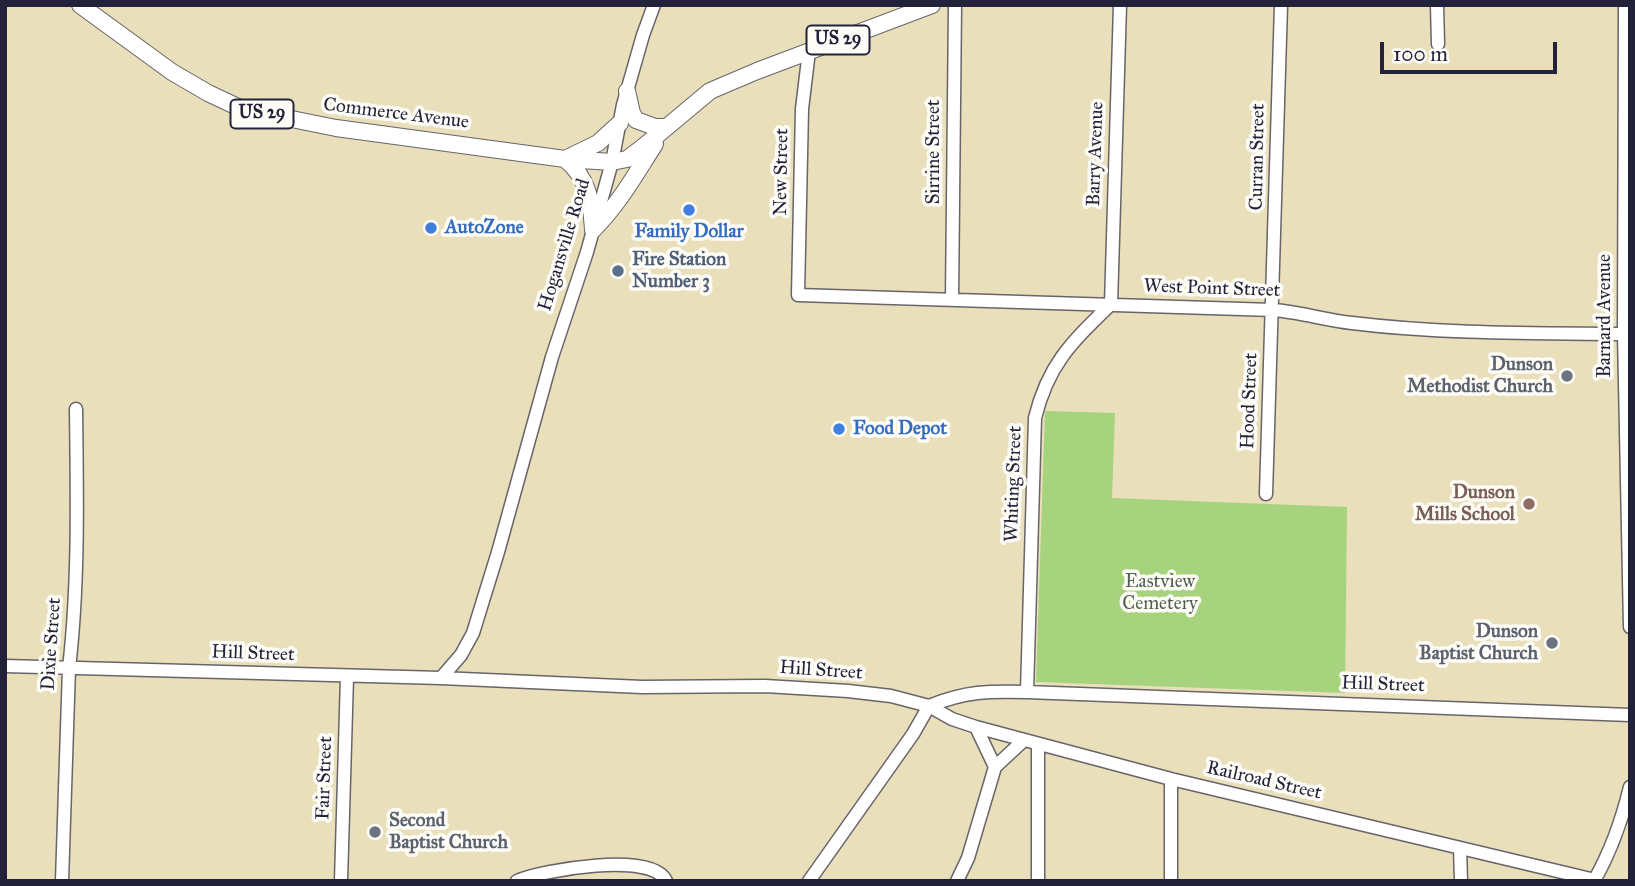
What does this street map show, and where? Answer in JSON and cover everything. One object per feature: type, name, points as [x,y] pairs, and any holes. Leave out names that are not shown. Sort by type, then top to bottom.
[{"type":"main road","name":"Commerce Avenue","points":[[80,5],[172,72],[242,109],[336,128],[565,159],[612,162]]},
{"type":"main road","name":"Hogansville Road","points":[[612,162],[627,159],[710,91],[932,5]]},
{"type":"main road","points":[[627,91],[636,120],[654,127],[666,127]]},
{"type":"main road","points":[[593,230],[590,196],[585,183],[577,169],[565,159],[598,143],[620,123]]},
{"type":"main road","points":[[593,230],[626,193],[666,127]]},
{"type":"street","points":[[612,162],[627,91],[654,5]]},
{"type":"street","name":"Sirrine Street","points":[[952,299],[955,5]]},
{"type":"street","name":"Barry Avenue","points":[[1111,304],[1120,5]]},
{"type":"street","name":"Curran Street","points":[[1273,310],[1281,5]]},
{"type":"street","points":[[1437,5],[1438,44]]},
{"type":"street","name":"Barnard Avenue","points":[[1625,5],[1630,627]]},
{"type":"street","name":"New Street","points":[[798,295],[803,109],[809,51]]},
{"type":"street","name":"Hogansville Road","points":[[441,678],[461,655],[473,634],[552,358],[612,162]]},
{"type":"street","name":"West Point Street","points":[[798,295],[1273,310],[1300,312],[1350,323],[1508,332],[1626,325]]},
{"type":"street","name":"Whiting Street","points":[[1027,692],[1035,418],[1040,396],[1051,371],[1066,349],[1111,304]]},
{"type":"street","name":"Hood Street","points":[[1266,494],[1273,310]]},
{"type":"street","name":"Dixie Street","points":[[62,881],[69,668],[77,537],[76,409]]},
{"type":"street","name":"Hill Street","points":[[5,666],[441,678],[642,687],[779,687],[880,695],[929,706],[956,695],[982,691],[1630,715]]},
{"type":"street","name":"Fair Street","points":[[341,881],[347,677]]},
{"type":"street","points":[[809,881],[914,734],[929,706]]},
{"type":"street","name":"Railroad Street","points":[[929,706],[976,727],[1171,779],[1594,880]]},
{"type":"street","points":[[976,727],[995,767]]},
{"type":"street","points":[[957,881],[968,858],[995,767],[1024,740]]},
{"type":"street","points":[[1038,744],[1038,881]]},
{"type":"street","points":[[1171,779],[1171,881]]},
{"type":"street","points":[[1594,880],[1624,832],[1630,787]]},
{"type":"street","points":[[1460,848],[1461,881]]},
{"type":"street","points":[[517,881],[534,874],[590,866],[627,865],[657,870],[666,881]]},
{"type":"green space","name":"Eastview Cemetery","points":[[1045,411],[1115,413],[1112,498],[1347,507],[1345,693],[1036,682]]},
{"type":"place","name":"Family Dollar","points":[[689,210]]},
{"type":"place","name":"AutoZone","points":[[431,228]]},
{"type":"place","name":"Fire Station Number 3","points":[[618,271]]},
{"type":"place","name":"Dunson Methodist Church","points":[[1567,376]]},
{"type":"place","name":"Food Depot","points":[[839,429]]},
{"type":"place","name":"Dunson Mills School","points":[[1529,504]]},
{"type":"place","name":"Dunson Baptist Church","points":[[1552,643]]},
{"type":"place","name":"Second Baptist Church","points":[[375,832]]}]
